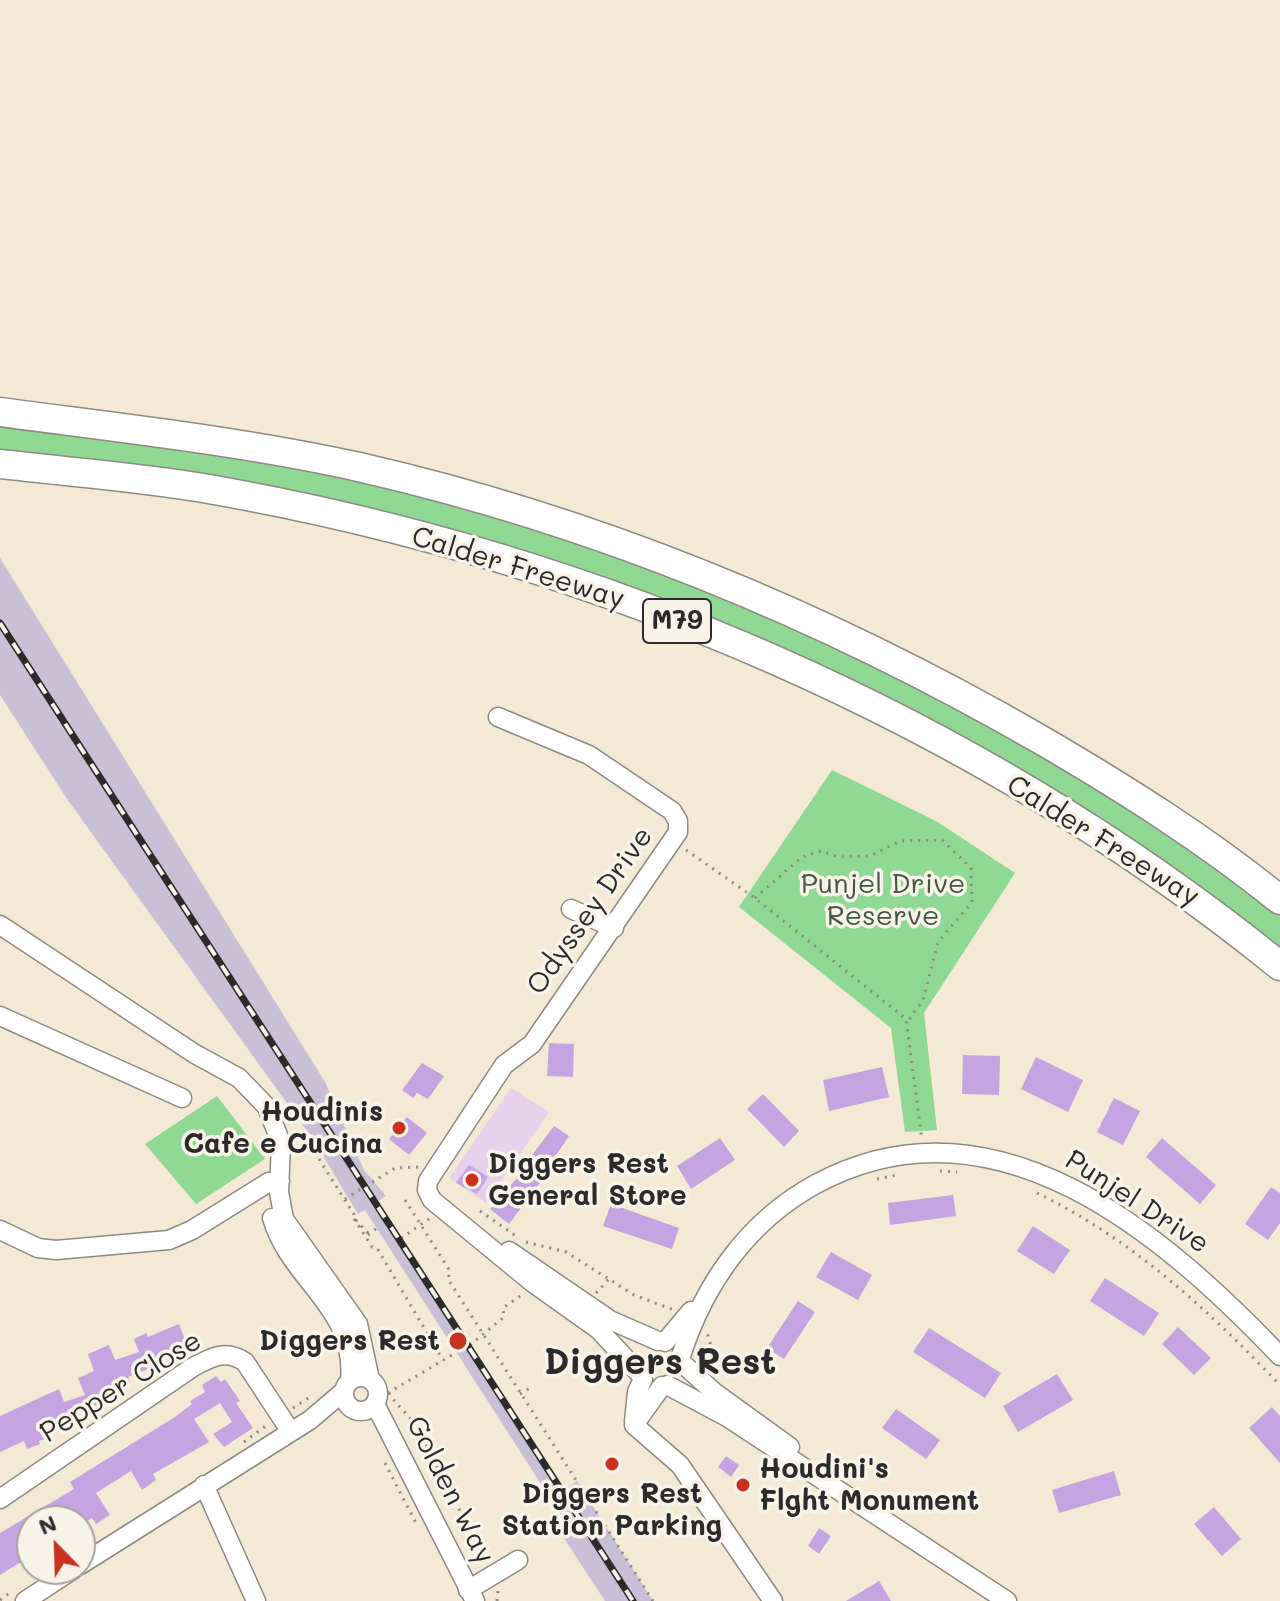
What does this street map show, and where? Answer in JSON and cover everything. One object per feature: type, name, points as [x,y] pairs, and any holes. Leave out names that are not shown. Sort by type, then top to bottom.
[{"type":"highway","name":"Calder Freeway","points":[[0,412],[202,438],[359,467],[502,505],[662,557],[809,620],[951,688],[1107,778],[1242,869],[1280,900]]},
{"type":"highway","name":"Calder Freeway","points":[[0,464],[207,489],[356,519],[495,556],[637,605],[798,671],[930,734],[1085,825],[1207,907],[1280,966]]},
{"type":"street","name":"Odyssey Drive","points":[[435,1209],[427,1190],[428,1181],[504,1065],[532,1044],[614,928],[673,842],[678,827],[672,811],[589,755],[498,717]]},
{"type":"street","points":[[571,909],[614,928]]},
{"type":"street","points":[[0,925],[195,1054],[239,1078],[267,1107],[281,1143],[271,1215],[280,1238],[346,1333],[351,1350],[347,1393],[360,1411],[382,1398]]},
{"type":"street","points":[[0,1016],[182,1098]]},
{"type":"street","points":[[195,1054],[240,1090],[262,1117],[272,1147],[277,1179]]},
{"type":"street","name":"Punjel Drive","points":[[662,1342],[695,1310],[754,1230],[801,1192],[865,1164],[923,1152],[963,1153],[1015,1163],[1077,1190],[1202,1277],[1280,1356]]},
{"type":"street","points":[[0,1230],[38,1248],[56,1250],[169,1240],[192,1230],[277,1179]]},
{"type":"street","name":"Golden Way","points":[[277,1179],[284,1219],[358,1324],[370,1380],[382,1398],[472,1596]]},
{"type":"street","points":[[435,1209],[610,1320],[662,1342],[697,1377],[859,1501]]},
{"type":"street","points":[[435,1209],[599,1330],[641,1376],[706,1404],[859,1501],[1007,1601]]},
{"type":"street","name":"Punjel Drive","points":[[681,1360],[695,1310]]},
{"type":"street","points":[[634,1425],[641,1376],[640,1353],[662,1342]]},
{"type":"street","name":"Pepper Close","points":[[0,1499],[166,1385],[223,1354],[245,1362],[291,1432]]},
{"type":"street","points":[[634,1425],[664,1385],[679,1374],[681,1360]]},
{"type":"street","points":[[96,1555],[310,1420],[347,1393],[360,1377],[370,1380]]},
{"type":"street","points":[[634,1425],[680,1465],[773,1601]]},
{"type":"street","points":[[204,1485],[256,1601]]},
{"type":"street","points":[[472,1596],[493,1575],[518,1560]]},
{"type":"street","points":[[25,1601],[50,1585]]},
{"type":"path","points":[[755,898],[802,857],[821,851],[839,857],[870,856],[900,841],[942,840],[971,868],[972,902],[938,942],[923,1000],[907,1021]]},
{"type":"path","points":[[673,842],[755,898],[907,1021],[923,1152]]},
{"type":"path","points":[[319,1159],[368,1233],[367,1239]]},
{"type":"path","points":[[345,1199],[395,1168],[421,1168]]},
{"type":"path","points":[[927,1171],[966,1173]]},
{"type":"path","points":[[867,1182],[902,1174]]},
{"type":"path","points":[[1034,1191],[1092,1225],[1170,1279],[1211,1313],[1280,1385]]},
{"type":"path","points":[[405,1200],[450,1271],[448,1279],[482,1335],[653,1601]]},
{"type":"path","points":[[401,1238],[435,1209]]},
{"type":"path","points":[[480,1211],[524,1242],[556,1248],[645,1301],[695,1310],[710,1321],[706,1330],[713,1352],[697,1377]]},
{"type":"path","points":[[355,1216],[443,1360]]},
{"type":"path","points":[[368,1233],[377,1228]]},
{"type":"path","points":[[594,1294],[610,1278]]},
{"type":"path","points":[[470,1345],[504,1317],[503,1308],[510,1301],[525,1292]]},
{"type":"path","points":[[382,1398],[457,1352]]},
{"type":"path","points":[[520,1394],[534,1386]]},
{"type":"path","points":[[399,1415],[406,1411],[493,1575]]},
{"type":"shaded area","points":[[0,558],[325,1082],[364,1170],[386,1196],[378,1201],[564,1489],[577,1481],[653,1601],[605,1601],[558,1529],[566,1523],[365,1210],[358,1214],[313,1139],[67,799],[0,695]]},
{"type":"shaded area","points":[[511,1088],[549,1112],[486,1203],[449,1178]]},
{"type":"green space","points":[[0,425],[304,469],[439,501],[569,539],[695,585],[818,637],[937,696],[1054,762],[1168,835],[1280,916],[1280,954],[1111,828],[1023,770],[848,680],[543,563],[0,455]]},
{"type":"green space","name":"Punjel Drive Reserve","points":[[832,770],[936,821],[1015,873],[924,1013],[937,1130],[905,1132],[891,1028],[739,907]]},
{"type":"green space","points":[[217,1096],[265,1159],[196,1204],[145,1144]]},
{"type":"building","points":[[549,1043],[574,1044],[573,1077],[547,1076]]},
{"type":"building","points":[[963,1055],[1000,1056],[999,1095],[962,1094]]},
{"type":"building","points":[[1036,1057],[1083,1080],[1068,1112],[1021,1089]]},
{"type":"building","points":[[422,1063],[444,1076],[428,1099],[417,1093],[413,1098],[402,1090]]},
{"type":"building","points":[[882,1067],[889,1097],[829,1111],[823,1080]]},
{"type":"building","points":[[763,1094],[799,1131],[784,1147],[747,1109]]},
{"type":"building","points":[[1114,1098],[1140,1111],[1123,1145],[1097,1132]]},
{"type":"building","points":[[407,1117],[427,1133],[409,1155],[389,1139]]},
{"type":"building","points":[[554,1126],[569,1136],[554,1158],[557,1160],[509,1224],[490,1209],[532,1161],[529,1159]]},
{"type":"building","points":[[720,1138],[735,1160],[691,1189],[677,1166]]},
{"type":"building","points":[[1162,1138],[1216,1185],[1200,1204],[1146,1157]]},
{"type":"building","name":"Diggers Rest General Store","points":[[469,1165],[488,1177],[477,1194],[456,1183]]},
{"type":"building","points":[[1271,1187],[1280,1193],[1280,1223],[1268,1240],[1245,1224]]},
{"type":"building","points":[[953,1195],[956,1216],[890,1225],[888,1203]]},
{"type":"building","points":[[611,1204],[679,1228],[672,1249],[603,1226]]},
{"type":"building","points":[[1033,1226],[1070,1250],[1054,1274],[1017,1251]]},
{"type":"building","points":[[831,1252],[872,1275],[858,1300],[816,1277]]},
{"type":"building","points":[[1105,1278],[1159,1313],[1144,1336],[1090,1301]]},
{"type":"building","points":[[798,1301],[815,1312],[784,1359],[767,1348]]},
{"type":"building","points":[[179,1324],[187,1345],[159,1361],[161,1364],[128,1377],[130,1383],[112,1389],[115,1394],[99,1399],[100,1403],[75,1414],[76,1417],[44,1427],[48,1438],[39,1441],[40,1444],[27,1449],[24,1441],[0,1452],[0,1416],[59,1389],[64,1402],[85,1395],[78,1378],[94,1371],[88,1354],[109,1345],[115,1360],[139,1352],[134,1339],[146,1333],[148,1337]]},
{"type":"building","points":[[1178,1327],[1211,1358],[1194,1375],[1162,1344]]},
{"type":"building","points":[[929,1328],[1001,1373],[985,1398],[913,1352]]},
{"type":"building","points":[[1057,1374],[1073,1400],[1018,1432],[1003,1406]]},
{"type":"building","points":[[216,1376],[221,1382],[225,1379],[253,1428],[224,1447],[213,1434],[232,1422],[220,1403],[194,1419],[209,1442],[153,1474],[156,1480],[142,1490],[131,1471],[96,1493],[110,1515],[96,1524],[96,1505],[47,1505],[74,1489],[70,1482],[192,1404],[190,1401],[205,1392],[202,1385]]},
{"type":"building","points":[[1272,1407],[1280,1416],[1280,1463],[1249,1428]]},
{"type":"building","points":[[896,1409],[940,1440],[926,1459],[882,1428]]},
{"type":"building","points":[[726,1456],[739,1465],[731,1477],[718,1467]]},
{"type":"building","points":[[1114,1471],[1121,1495],[1059,1513],[1052,1490]]},
{"type":"building","points":[[1214,1507],[1241,1539],[1222,1556],[1194,1524]]},
{"type":"building","points":[[16,1523],[16,1565],[0,1575],[0,1533]]},
{"type":"building","points":[[819,1528],[831,1536],[819,1554],[808,1546]]},
{"type":"building","points":[[879,1581],[891,1601],[846,1601]]},
{"type":"railway","points":[[0,623],[633,1601]]},
{"type":"place","name":"Houdinis Cafe e Cucina","points":[[399,1128]]},
{"type":"place","name":"Diggers Rest General Store","points":[[472,1180]]},
{"type":"place","name":"Diggers Rest","points":[[458,1341]]},
{"type":"place","name":"Diggers Rest Station Parking","points":[[612,1464]]},
{"type":"place","name":"Houdini's Flght Monument","points":[[743,1485]]},
{"type":"district","name":"Diggers Rest","points":[[660,1363]]}]
